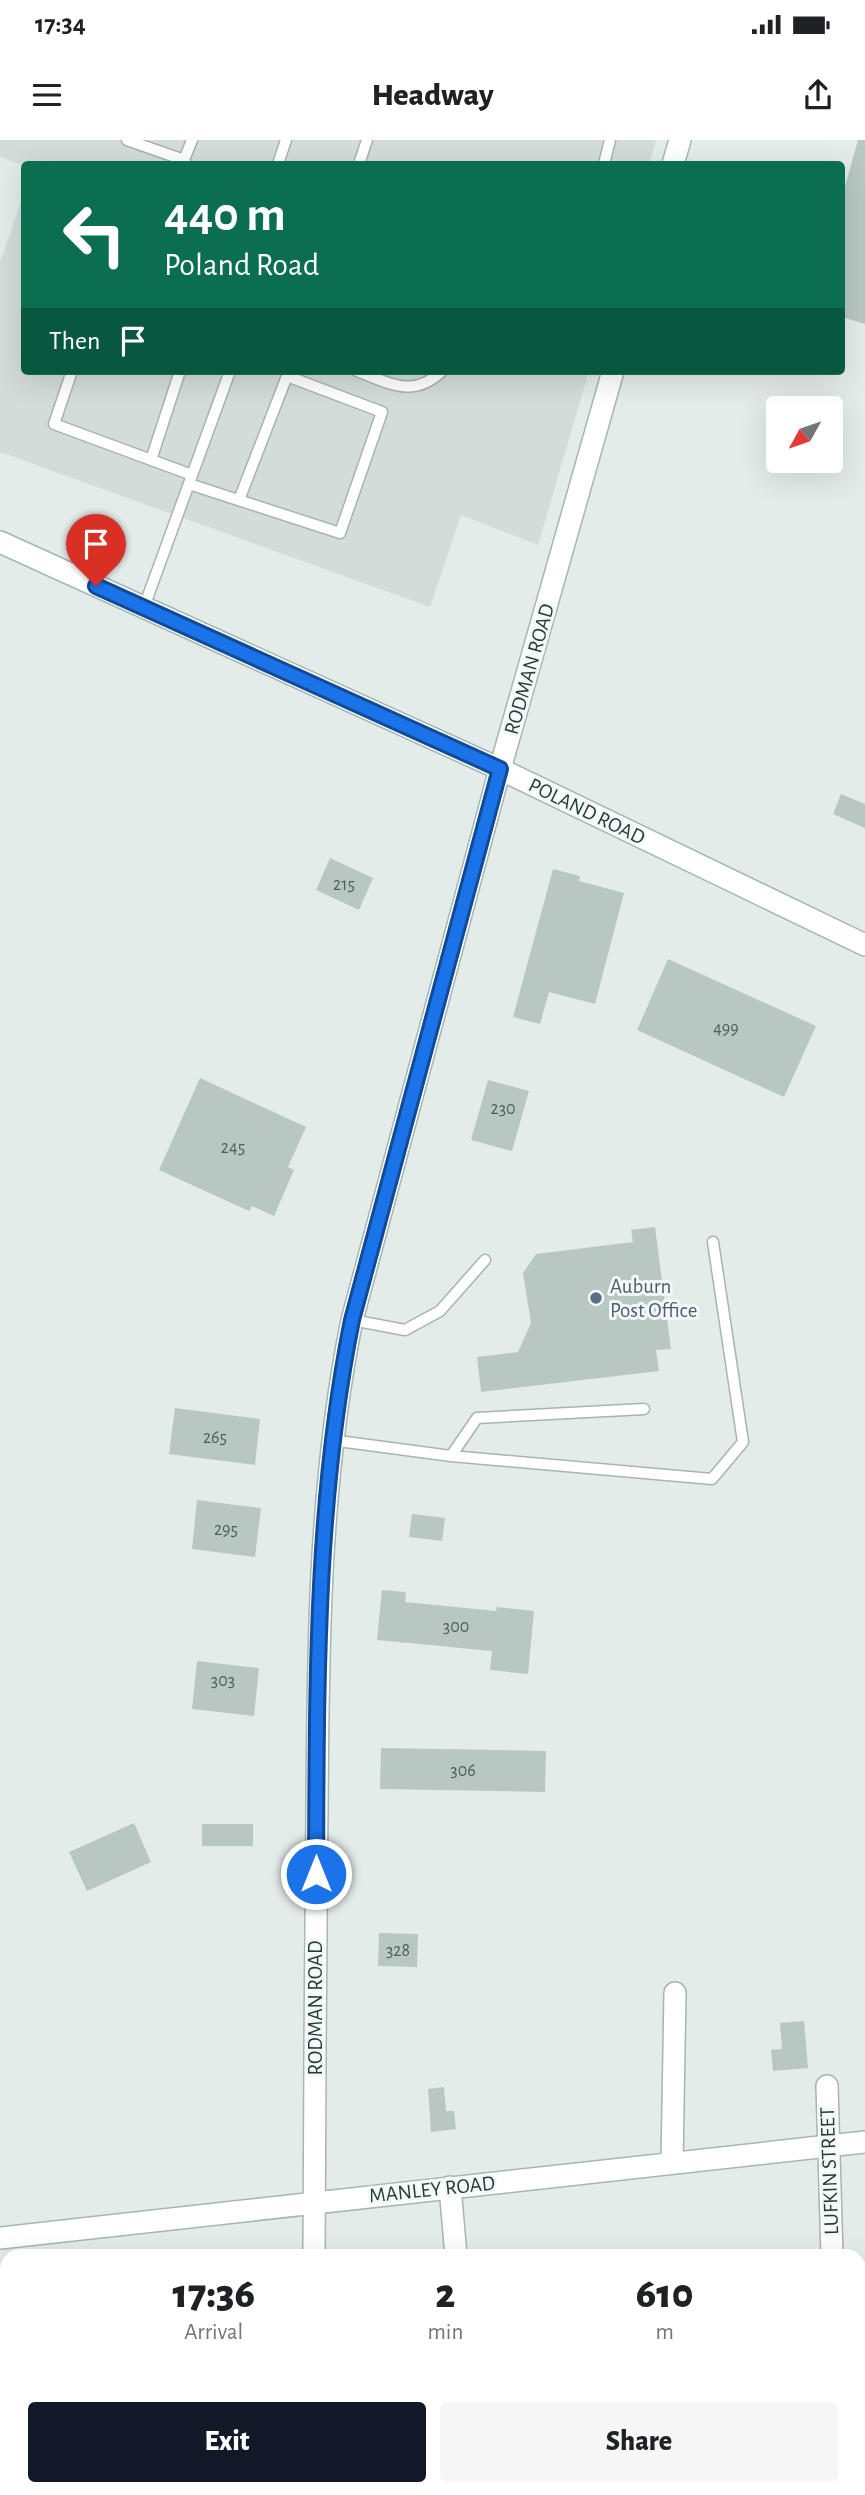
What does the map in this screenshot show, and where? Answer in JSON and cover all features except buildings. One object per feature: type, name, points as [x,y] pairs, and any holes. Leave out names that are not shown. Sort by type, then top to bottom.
[{"type":"street","points":[[674,161],[680,140]]},
{"type":"street","name":"RODMAN ROAD","points":[[314,2249],[317,1709],[322,1531],[331,1440],[352,1320],[500,769],[612,375]]},
{"type":"street","name":"POLAND ROAD","points":[[0,542],[500,769],[865,945]]},
{"type":"street","points":[[672,2163],[675,1993]]},
{"type":"street","name":"LUFKIN STREET","points":[[827,2086],[826,2147],[832,2249]]},
{"type":"street","name":"MANLEY ROAD","points":[[0,2238],[865,2142]]},
{"type":"street","points":[[450,2187],[455,2249]]},
{"type":"lane","points":[[127,140],[182,161]]},
{"type":"lane","points":[[185,161],[192,140]]},
{"type":"lane","points":[[279,161],[286,140]]},
{"type":"lane","points":[[360,161],[367,140]]},
{"type":"lane","points":[[605,161],[610,140]]},
{"type":"lane","points":[[71,375],[54,425],[150,460],[239,500],[340,533],[382,412],[287,376],[239,500]]},
{"type":"lane","points":[[150,460],[179,375]]},
{"type":"lane","points":[[144,607],[229,375]]},
{"type":"lane","points":[[367,375],[404,388],[429,383],[438,375]]},
{"type":"lane","points":[[331,1440],[451,1456],[712,1479],[743,1443],[713,1242]]},
{"type":"lane","points":[[352,1320],[405,1330],[440,1311],[485,1260]]},
{"type":"lane","points":[[451,1456],[477,1418],[644,1409]]},
{"type":"shaded area","points":[[0,140],[656,140],[650,161],[21,161],[21,165],[0,157]]},
{"type":"shaded area","points":[[21,202],[21,375],[588,375],[538,545],[461,515],[430,607],[0,452],[0,262]]},
{"type":"place","name":"Auburn Post Office","points":[[596,1298]]},
{"type":"route","points":[[96,586],[500,769],[352,1320],[337,1392],[322,1531],[316,1874]]}]
